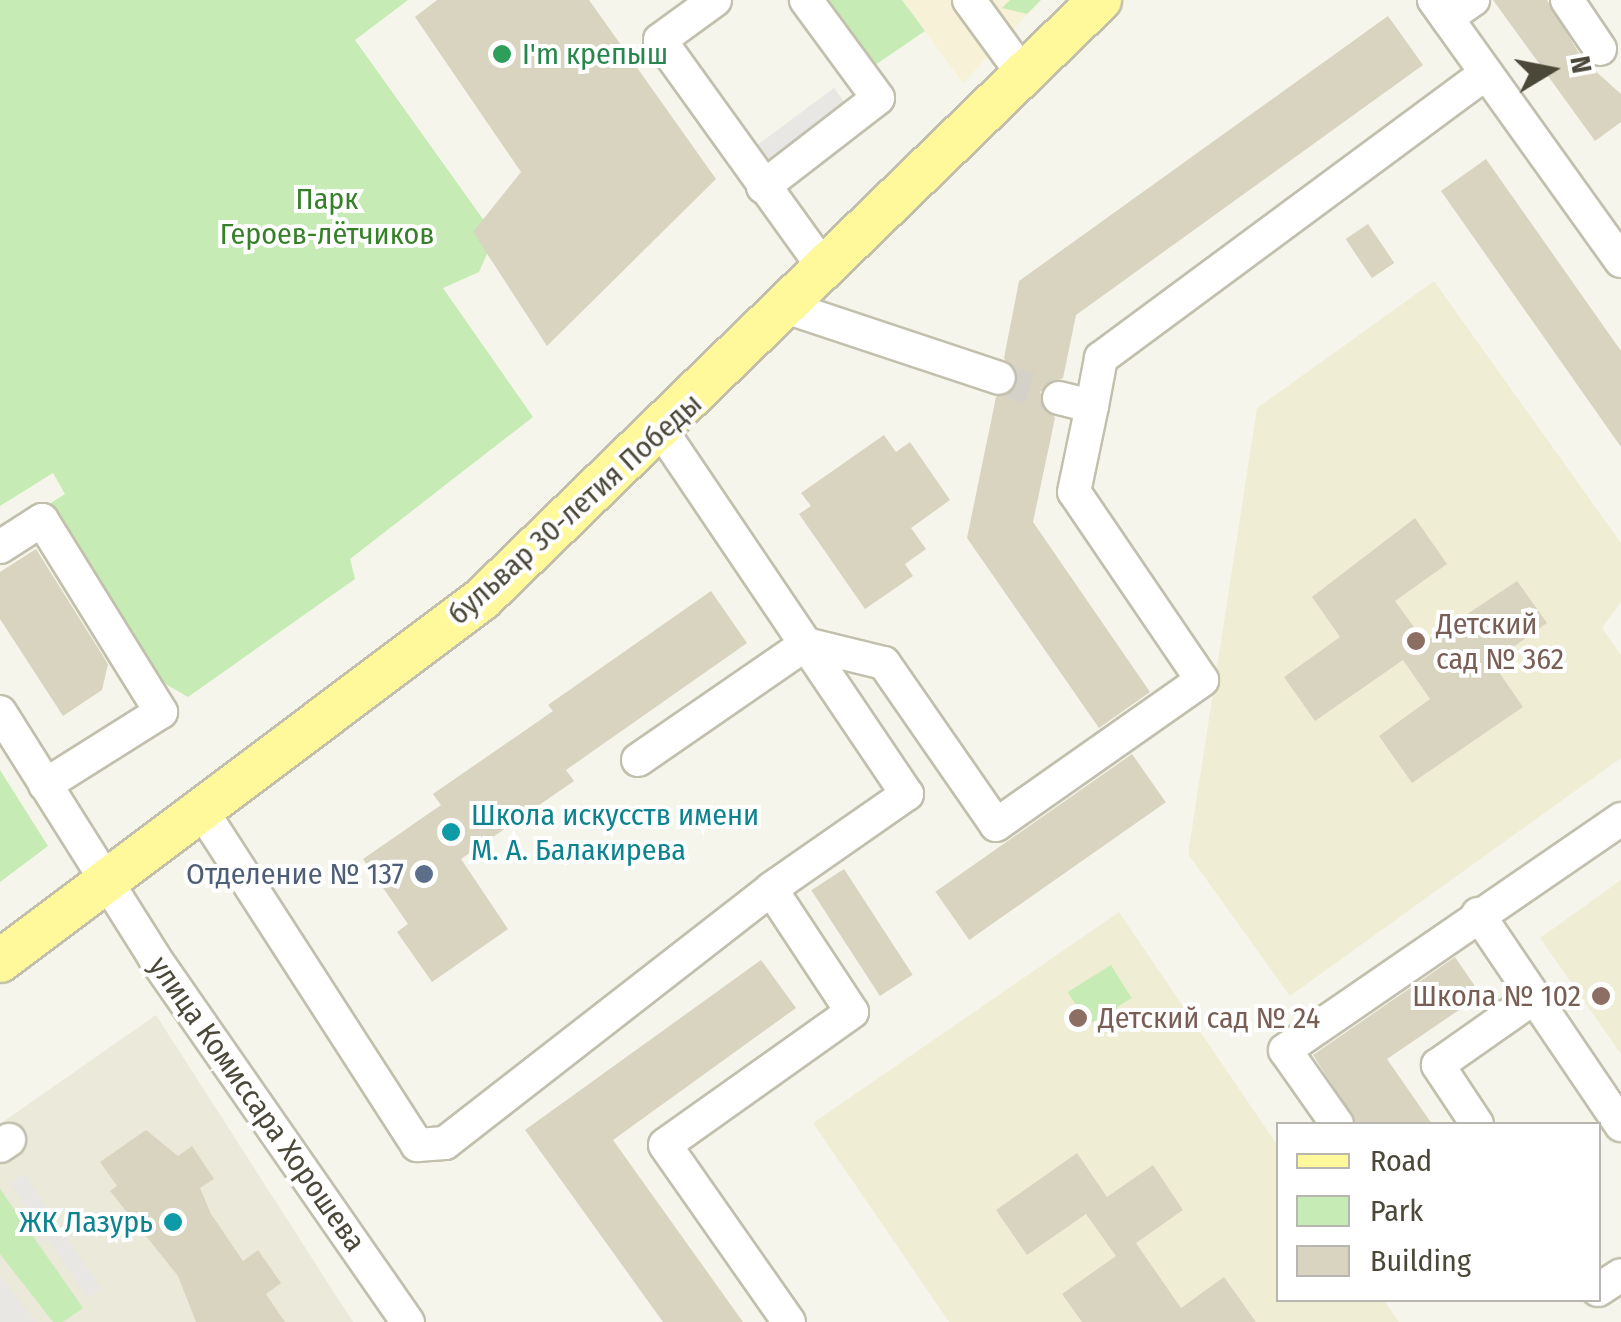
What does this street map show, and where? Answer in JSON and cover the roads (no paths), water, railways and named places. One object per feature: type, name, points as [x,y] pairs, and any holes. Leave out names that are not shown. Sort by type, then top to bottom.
[{"type":"main road","name":"бульвар 30-летия Победы","points":[[0,961],[204,814],[482,599],[789,308],[1100,0]]},
{"type":"street","points":[[716,0],[660,40],[826,272]]},
{"type":"street","points":[[763,187],[878,98],[806,0]]},
{"type":"street","points":[[970,0],[1023,74]]},
{"type":"street","points":[[1567,0],[1600,49]]},
{"type":"street","points":[[1451,6],[1486,73],[1621,261]]},
{"type":"street","points":[[638,760],[806,644],[884,664],[996,825],[1202,680],[1074,492],[1101,358],[1486,73]]},
{"type":"street","points":[[789,308],[1000,378]]},
{"type":"street","points":[[1059,398],[1092,406]]},
{"type":"street","points":[[204,814],[416,1145],[445,1143],[772,889],[907,794],[662,431]]},
{"type":"street","points":[[0,546],[42,520],[161,712],[45,784]]},
{"type":"street","name":"улица Комиссара Хорошева","points":[[0,712],[107,885],[408,1322]]},
{"type":"street","points":[[1336,1122],[1285,1050],[1621,819]]},
{"type":"street","points":[[772,889],[852,1012],[665,1145],[789,1322]]},
{"type":"street","points":[[1478,914],[1621,1125]]},
{"type":"street","points":[[1476,1122],[1438,1065],[1532,999]]},
{"type":"tunnel","points":[[999,378],[1059,398]]},
{"type":"place","name":"I'm крепыш","points":[[502,54]]},
{"type":"place","name":"Детский сад № 362","points":[[1416,641]]},
{"type":"place","name":"Школа искусств имени М. А. Балакирева","points":[[451,832]]},
{"type":"place","name":"Отделение № 137","points":[[424,874]]},
{"type":"place","name":"Школа № 102","points":[[1601,996]]},
{"type":"place","name":"Детский сад № 24","points":[[1078,1018]]},
{"type":"place","name":"ЖК Лазурь","points":[[173,1222]]},
{"type":"park label","name":"Парк Героев-лётчиков","points":[[327,216]]}]
